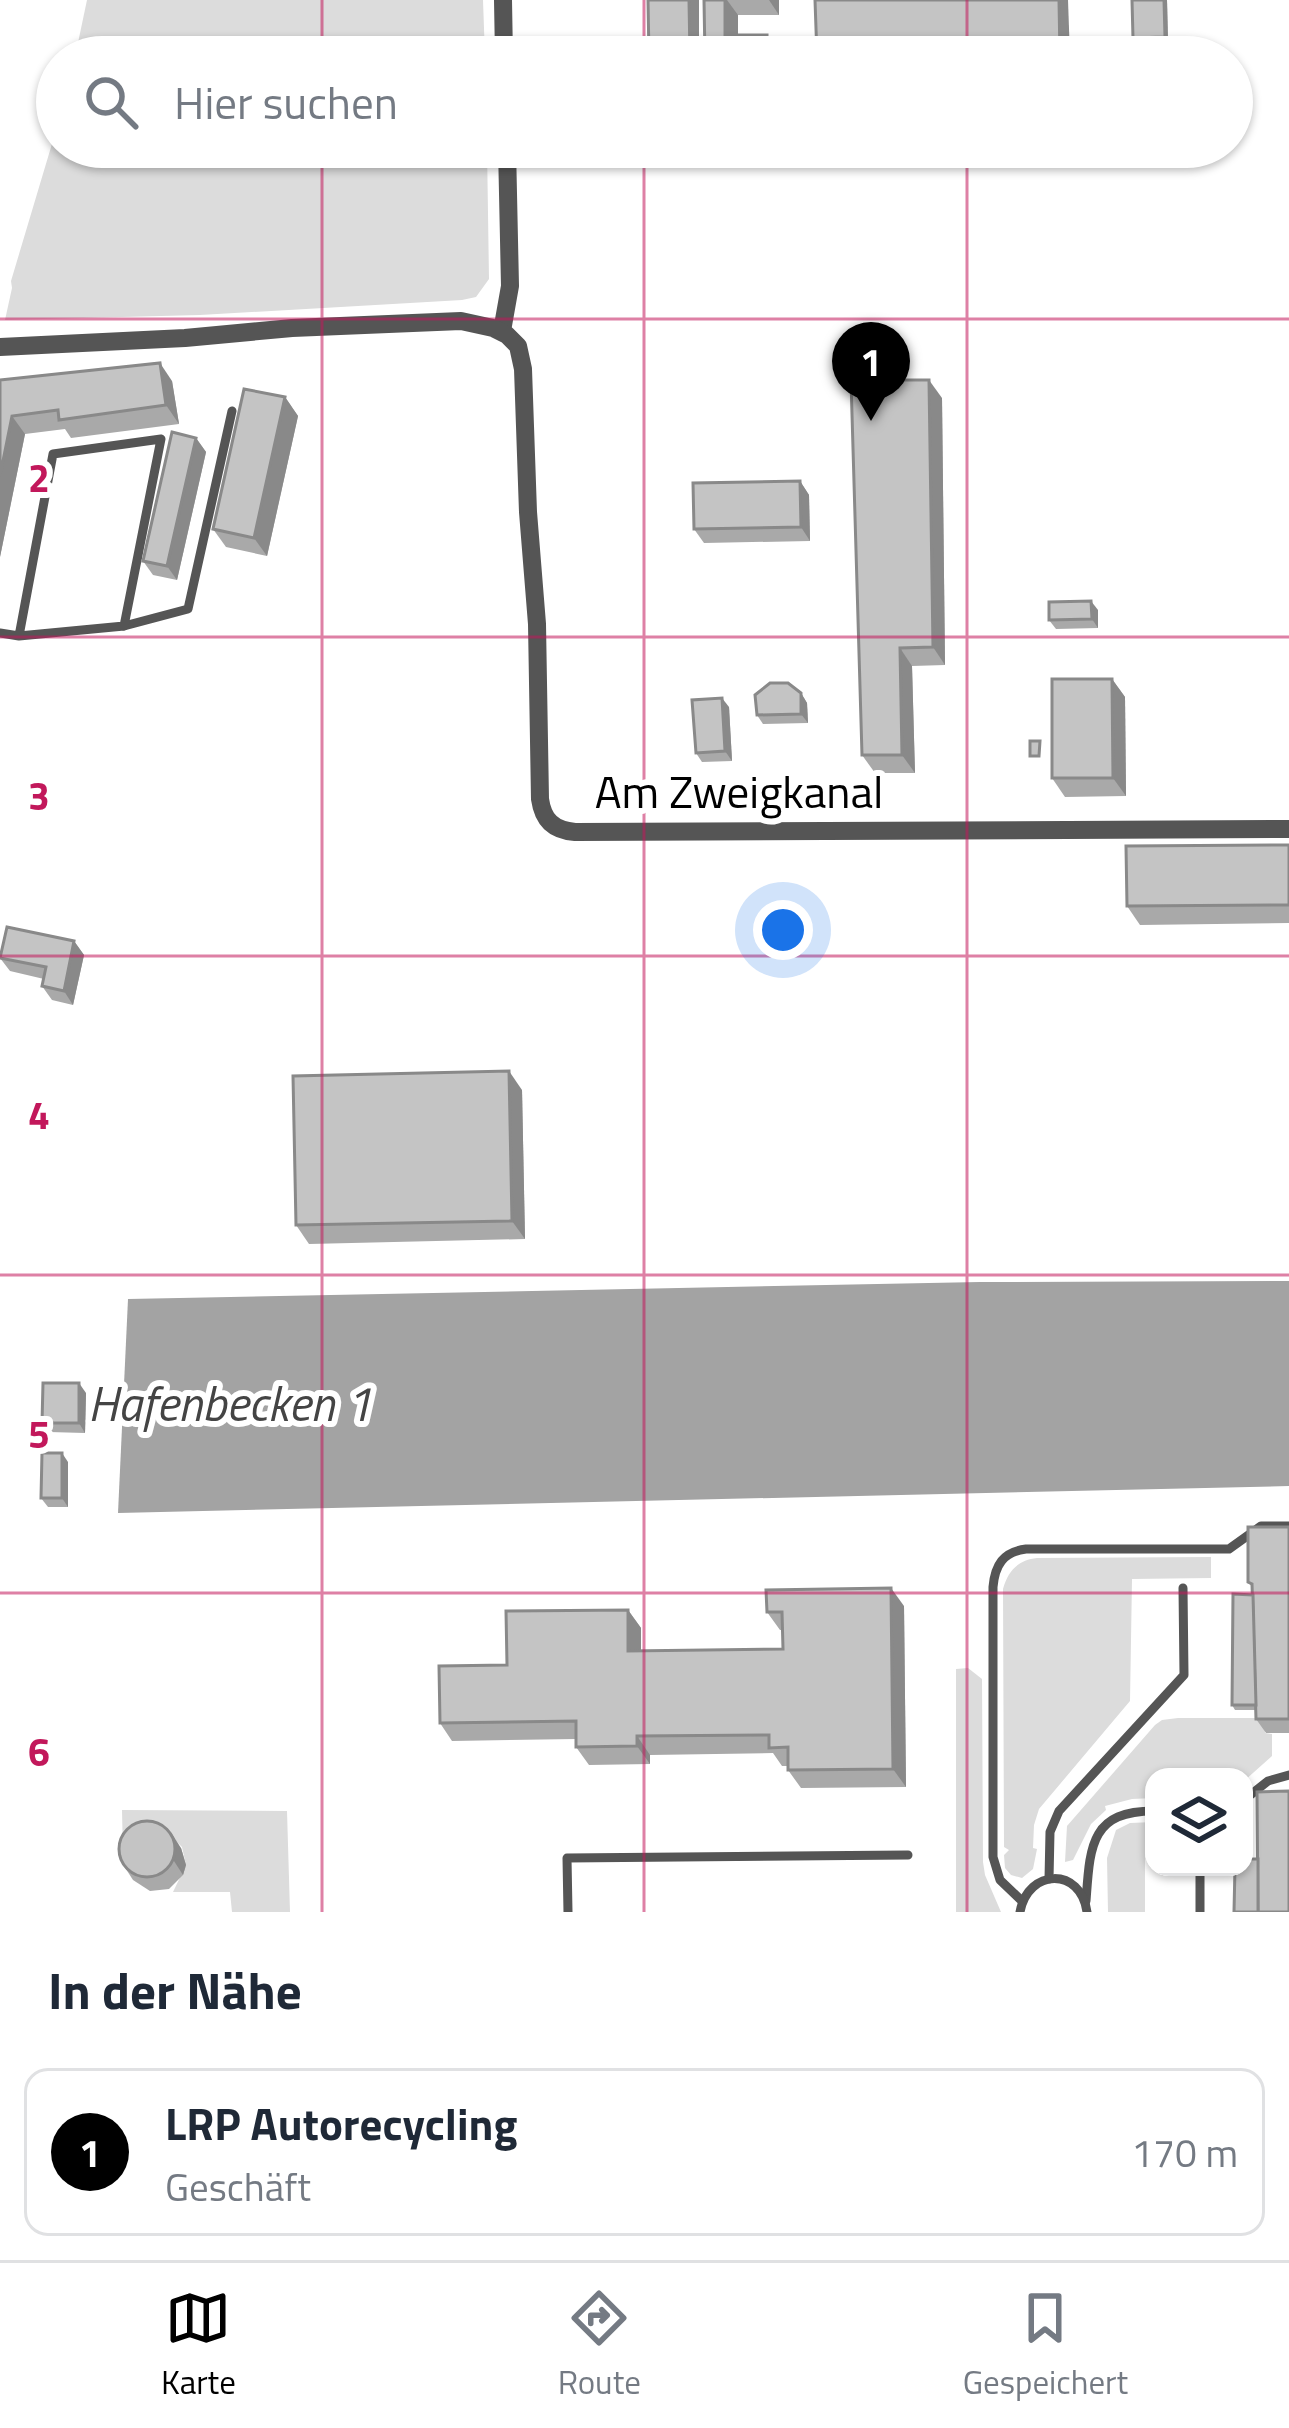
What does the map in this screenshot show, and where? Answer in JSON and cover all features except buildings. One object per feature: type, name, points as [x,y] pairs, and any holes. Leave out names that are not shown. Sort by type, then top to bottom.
[{"type":"street","points":[[503,0],[504,36]]},
{"type":"street","name":"Am Zweigkanal","points":[[507,168],[510,286],[502,331],[518,346],[523,368],[537,624],[540,799],[545,818],[554,826],[575,832],[1289,829]]},
{"type":"street","points":[[0,346],[440,322],[469,322],[502,331]]},
{"type":"lane","points":[[0,633],[19,636],[124,626],[188,609],[232,411]]},
{"type":"lane","points":[[19,636],[53,454],[161,439],[124,626]]},
{"type":"lane","points":[[1087,1906],[1071,1883],[1049,1879],[1034,1885],[1021,1907],[1000,1880],[993,1857],[993,1587],[999,1563],[1014,1551],[1026,1549],[1229,1549],[1261,1526],[1289,1526]]},
{"type":"lane","points":[[1049,1879],[1050,1832],[1056,1814],[1184,1675],[1183,1588]]},
{"type":"lane","points":[[1253,1793],[1268,1781],[1289,1775]]},
{"type":"lane","points":[[1087,1906],[1091,1855],[1104,1827],[1118,1814],[1145,1811]]},
{"type":"lane","points":[[568,1912],[567,1858],[908,1855]]},
{"type":"lane","points":[[1200,1876],[1200,1912]]},
{"type":"shaded area","points":[[87,0],[483,0],[484,36],[79,36]]},
{"type":"shaded area","points":[[45,168],[487,168],[489,279],[476,297],[200,315],[5,320],[11,281]]},
{"type":"shaded area","points":[[1211,1557],[1211,1578],[1132,1579],[1130,1701],[1039,1809],[1033,1869],[1022,1878],[1011,1875],[1004,1855],[1009,1850],[1004,1847],[1003,1589],[1008,1577],[1019,1564],[1037,1558]]},
{"type":"shaded area","points":[[968,1668],[982,1679],[983,1862],[1001,1912],[956,1912],[956,1669]]},
{"type":"shaded area","points":[[1264,1718],[1265,1733],[1272,1734],[1272,1756],[1253,1773],[1253,1768],[1145,1768],[1145,1798],[1105,1806],[1073,1860],[1065,1862],[1067,1826],[1162,1720]]},
{"type":"shaded area","points":[[122,1810],[287,1811],[290,1912],[232,1912],[230,1892],[173,1892],[186,1865],[182,1847],[176,1841],[123,1855]]},
{"type":"shaded area","points":[[1145,1822],[1145,1912],[1108,1912],[1107,1858],[1116,1830]]},
{"type":"water","name":"Hafenbecken 1","points":[[1289,1281],[1289,1486],[118,1513],[128,1299],[980,1282]]},
{"type":"place","name":"LRP Autorecycling","points":[[871,421]]}]
